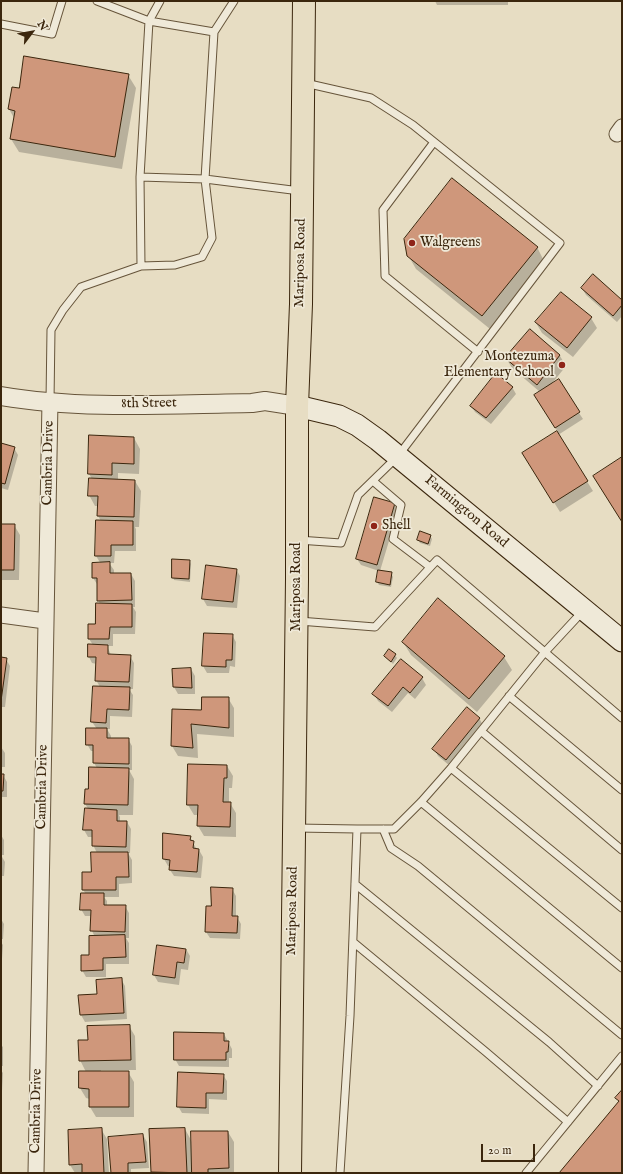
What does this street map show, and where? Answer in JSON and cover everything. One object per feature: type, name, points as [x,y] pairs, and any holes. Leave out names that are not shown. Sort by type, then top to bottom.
[{"type":"main road","name":"Mariposa Road","points":[[290,1173],[297,540],[297,406],[301,304],[304,1]]},
{"type":"main road","name":"Farmington Road","points":[[297,406],[339,416],[368,433],[398,456],[622,641]]},
{"type":"street","name":"8th Street","points":[[1,396],[103,404],[252,403],[265,401],[297,406]]},
{"type":"street","name":"Cambria Drive","points":[[36,1173],[50,401]]},
{"type":"street","points":[[1,615],[45,621]]},
{"type":"lane","points":[[1,24],[52,34],[62,1]]},
{"type":"lane","points":[[97,1],[149,21],[214,32]]},
{"type":"lane","points":[[141,266],[140,177],[149,21],[160,1]]},
{"type":"lane","points":[[50,401],[52,330],[63,310],[81,287],[141,266],[174,265],[202,257],[212,238],[205,178],[214,32],[234,1]]},
{"type":"lane","points":[[297,540],[340,543],[358,496],[398,456],[560,243],[413,125],[371,98],[302,82]]},
{"type":"lane","points":[[434,142],[383,210],[385,276],[478,352]]},
{"type":"lane","points":[[140,177],[205,178],[302,191]]},
{"type":"lane","points":[[373,481],[401,505],[393,539],[430,567]]},
{"type":"lane","points":[[296,621],[375,628],[437,560],[622,718]]},
{"type":"lane","points":[[294,828],[394,829],[421,802],[451,768],[545,652],[584,610]]},
{"type":"lane","points":[[509,696],[622,790]]},
{"type":"lane","points":[[481,731],[622,850]]},
{"type":"lane","points":[[451,768],[622,908]]},
{"type":"lane","points":[[421,802],[622,968]]},
{"type":"lane","points":[[340,1173],[349,1024],[357,829]]},
{"type":"lane","points":[[383,829],[391,848],[418,866],[622,1035]]},
{"type":"lane","points":[[355,884],[549,1042],[598,1086]]},
{"type":"lane","points":[[353,942],[568,1122]]},
{"type":"lane","points":[[526,1173],[622,1056]]},
{"type":"building","points":[[24,56],[129,74],[115,157],[10,139],[15,111],[8,109],[12,87],[19,88]]},
{"type":"building","points":[[452,178],[538,247],[482,316],[407,256],[404,239]]},
{"type":"building","points":[[593,274],[622,300],[622,305],[613,316],[581,288]]},
{"type":"building","points":[[561,292],[592,317],[567,348],[535,322]]},
{"type":"building","points":[[530,329],[560,355],[537,385],[505,358]]},
{"type":"building","points":[[496,373],[513,387],[486,418],[470,406]]},
{"type":"building","points":[[559,379],[580,412],[555,428],[534,395]]},
{"type":"building","points":[[557,431],[588,481],[553,503],[522,453]]},
{"type":"building","points":[[89,435],[134,437],[134,464],[112,463],[112,475],[88,474]]},
{"type":"building","points":[[1,443],[15,447],[5,484],[1,483]]},
{"type":"building","points":[[622,457],[622,522],[593,476]]},
{"type":"building","points":[[89,478],[135,480],[134,517],[97,516],[98,496],[88,496]]},
{"type":"building","points":[[374,497],[395,503],[377,565],[356,559]]},
{"type":"building","points":[[96,520],[133,521],[133,545],[111,545],[111,556],[95,556]]},
{"type":"building","points":[[1,524],[15,524],[14,570],[1,570]]},
{"type":"building","points":[[420,531],[431,535],[428,544],[417,540]]},
{"type":"building","points":[[172,559],[190,560],[189,579],[172,578]]},
{"type":"building","points":[[110,562],[110,573],[131,573],[132,600],[97,601],[97,578],[92,578],[92,563]]},
{"type":"building","points":[[206,565],[237,569],[233,602],[202,599]]},
{"type":"building","points":[[378,570],[392,572],[390,585],[376,582]]},
{"type":"building","points":[[438,598],[505,656],[469,699],[402,642]]},
{"type":"building","points":[[96,603],[132,604],[132,627],[110,627],[109,639],[88,639],[88,624],[95,624]]},
{"type":"building","points":[[204,633],[233,634],[232,660],[226,660],[226,667],[202,666]]},
{"type":"building","points":[[88,644],[108,645],[108,654],[131,655],[129,682],[95,681],[96,657],[88,657]]},
{"type":"building","points":[[389,649],[396,654],[391,662],[384,656]]},
{"type":"building","points":[[1,657],[7,658],[1,701]]},
{"type":"building","points":[[401,659],[423,677],[410,693],[403,687],[388,706],[372,694]]},
{"type":"building","points":[[191,668],[192,688],[173,687],[172,669]]},
{"type":"building","points":[[93,686],[130,687],[129,710],[107,709],[106,723],[91,722]]},
{"type":"building","points":[[202,697],[229,697],[229,728],[191,724],[193,748],[171,746],[172,709],[201,710]]},
{"type":"building","points":[[467,707],[480,718],[446,760],[432,749]]},
{"type":"building","points":[[86,728],[107,728],[107,738],[129,738],[129,764],[93,763],[93,745],[86,745]]},
{"type":"building","points":[[188,764],[227,765],[227,778],[224,778],[223,802],[231,802],[230,827],[197,826],[198,805],[187,805]]},
{"type":"building","points":[[89,767],[129,768],[128,805],[84,804],[85,789],[88,789]]},
{"type":"building","points":[[1,774],[4,774],[3,791],[1,791]]},
{"type":"building","points":[[85,808],[117,810],[117,821],[127,821],[126,847],[92,846],[92,830],[83,830]]},
{"type":"building","points":[[163,833],[191,836],[190,840],[194,841],[193,848],[199,849],[197,872],[169,870],[170,860],[163,859]]},
{"type":"building","points":[[91,852],[128,852],[129,877],[116,877],[116,890],[82,890],[82,872],[91,872]]},
{"type":"building","points":[[211,887],[233,888],[232,916],[238,916],[237,933],[205,932],[206,906],[211,906]]},
{"type":"building","points":[[81,893],[104,893],[104,905],[126,905],[125,932],[90,931],[91,910],[80,910]]},
{"type":"building","points":[[125,935],[126,957],[103,958],[103,970],[81,971],[81,955],[89,955],[89,936]]},
{"type":"building","points":[[157,945],[186,949],[184,963],[177,962],[175,978],[153,975]]},
{"type":"building","points":[[122,978],[124,1013],[80,1015],[78,995],[97,994],[96,980]]},
{"type":"building","points":[[130,1025],[131,1060],[79,1061],[78,1040],[88,1040],[87,1026]]},
{"type":"building","points":[[174,1032],[224,1033],[224,1041],[229,1041],[228,1052],[226,1052],[226,1060],[174,1060]]},
{"type":"building","points":[[79,1071],[129,1071],[129,1107],[89,1107],[89,1089],[79,1088]]},
{"type":"building","points":[[178,1072],[224,1074],[223,1093],[206,1093],[206,1108],[177,1107]]},
{"type":"building","points":[[622,1090],[622,1173],[559,1173],[619,1101],[615,1098]]},
{"type":"building","points":[[102,1128],[104,1173],[82,1173],[82,1164],[69,1165],[68,1130]]},
{"type":"building","points":[[185,1128],[187,1173],[151,1172],[149,1129]]},
{"type":"building","points":[[191,1131],[228,1131],[229,1168],[208,1169],[208,1173],[192,1173]]},
{"type":"building","points":[[143,1134],[146,1162],[128,1163],[128,1173],[111,1173],[108,1137]]},
{"type":"place","name":"Walgreens","points":[[412,243]]},
{"type":"place","name":"Montezuma Elementary School","points":[[562,365]]},
{"type":"place","name":"Shell","points":[[374,526]]}]
